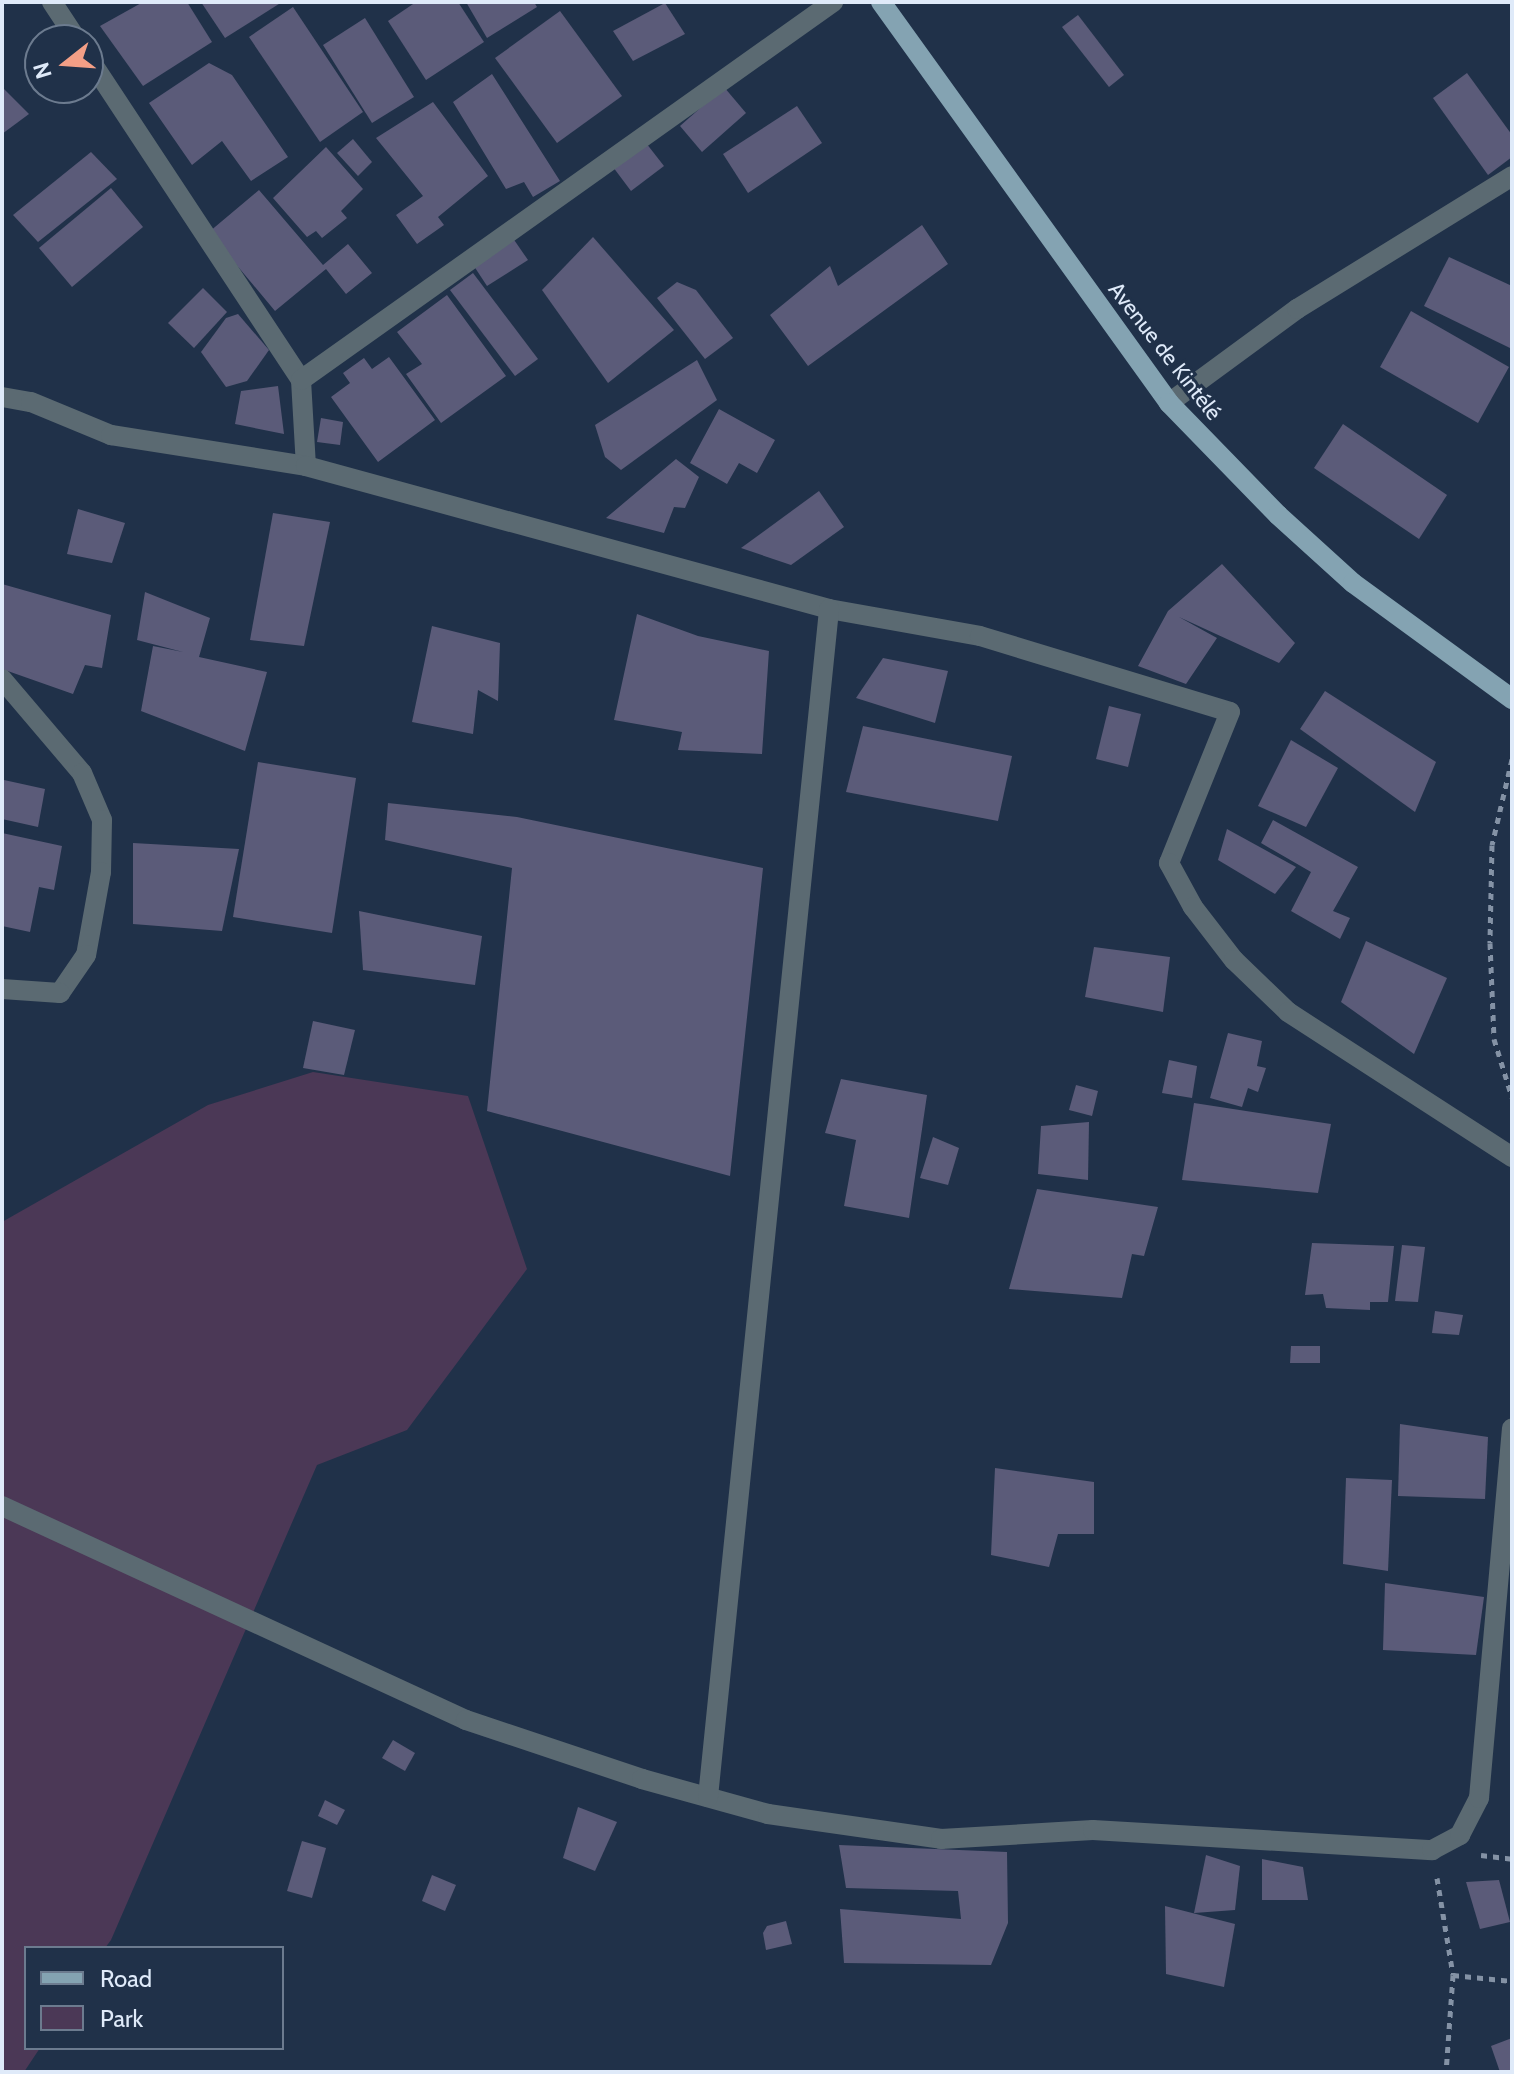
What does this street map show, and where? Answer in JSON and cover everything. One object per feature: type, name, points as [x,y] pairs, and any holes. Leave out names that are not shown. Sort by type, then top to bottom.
[{"type":"main road","name":"Avenue de Kintélé","points":[[881,2],[1169,403],[1278,515],[1353,583],[1512,699]]},
{"type":"street","points":[[52,2],[66,24]]},
{"type":"street","points":[[301,380],[833,2]]},
{"type":"street","points":[[104,81],[301,380],[306,466]]},
{"type":"street","points":[[1169,403],[1297,309],[1512,176]]},
{"type":"street","points":[[2,397],[31,402],[111,435],[306,466],[829,609],[980,636],[1230,712],[1169,863],[1193,907],[1234,960],[1288,1012],[1512,1157]]},
{"type":"street","points":[[708,1797],[829,609]]},
{"type":"street","points":[[2,679],[82,773],[102,820],[101,872],[86,955],[60,993],[2,989]]},
{"type":"street","points":[[2,1506],[466,1720],[768,1814],[941,1839],[1093,1830],[1432,1850],[1460,1835],[1479,1798],[1512,1428]]},
{"type":"path","points":[[1512,759],[1492,845],[1490,943],[1494,1039],[1512,1097]]},
{"type":"path","points":[[1432,1850],[1453,1975],[1446,2072]]},
{"type":"path","points":[[1453,1975],[1512,1981]]},
{"type":"green space","points":[[313,1072],[468,1096],[527,1269],[407,1430],[317,1465],[111,1940],[106,1946],[24,1946],[24,2050],[39,2050],[24,2072],[2,2072],[2,1222],[208,1105]]},
{"type":"building","points":[[143,2],[187,2],[212,42],[143,86],[104,32],[104,24]]},
{"type":"building","points":[[201,2],[282,2],[225,38]]},
{"type":"building","points":[[416,2],[458,2],[484,42],[426,80],[388,21]]},
{"type":"building","points":[[466,2],[534,2],[537,7],[487,38]]},
{"type":"building","points":[[665,3],[685,34],[633,61],[613,31]]},
{"type":"building","points":[[293,7],[363,112],[320,142],[249,37]]},
{"type":"building","points":[[560,11],[622,96],[557,143],[495,58]]},
{"type":"building","points":[[1078,15],[1124,75],[1109,87],[1062,27]]},
{"type":"building","points":[[365,18],[414,97],[372,123],[323,45]]},
{"type":"building","points":[[209,63],[232,75],[288,157],[251,181],[222,141],[192,165],[149,103]]},
{"type":"building","points":[[1467,73],[1512,135],[1512,157],[1488,175],[1433,98]]},
{"type":"building","points":[[492,74],[560,181],[533,197],[524,182],[506,189],[453,102]]},
{"type":"building","points":[[2,87],[29,114],[2,134]]},
{"type":"building","points":[[724,87],[746,113],[702,152],[680,126]]},
{"type":"building","points":[[433,102],[488,176],[438,217],[444,225],[417,244],[396,215],[423,196],[376,138]]},
{"type":"building","points":[[797,106],[822,143],[748,193],[723,154]]},
{"type":"building","points":[[353,139],[372,162],[358,176],[337,153]]},
{"type":"building","points":[[646,143],[664,166],[631,191],[613,167]]},
{"type":"building","points":[[326,147],[363,189],[341,211],[347,218],[322,238],[316,231],[307,237],[273,198]]},
{"type":"building","points":[[91,152],[117,179],[38,242],[13,215]]},
{"type":"building","points":[[111,188],[143,227],[72,287],[39,248]]},
{"type":"building","points":[[259,190],[323,265],[348,244],[372,273],[346,294],[326,269],[275,311],[209,232]]},
{"type":"building","points":[[922,225],[948,264],[808,366],[770,315],[830,266],[838,286]]},
{"type":"building","points":[[510,234],[528,260],[487,286],[470,260]]},
{"type":"building","points":[[593,237],[674,330],[608,383],[542,290]]},
{"type":"building","points":[[1449,257],[1512,286],[1512,349],[1424,306]]},
{"type":"building","points":[[473,273],[538,359],[515,376],[450,290]]},
{"type":"building","points":[[677,282],[696,290],[733,338],[705,359],[657,298]]},
{"type":"building","points":[[203,288],[227,312],[194,348],[168,323]]},
{"type":"building","points":[[447,295],[506,376],[441,423],[406,374],[422,364],[397,332]]},
{"type":"building","points":[[1411,311],[1509,367],[1478,423],[1380,367]]},
{"type":"building","points":[[238,314],[269,350],[247,381],[226,387],[201,352],[226,318]]},
{"type":"building","points":[[389,357],[435,420],[378,462],[331,397],[350,383],[343,373],[364,358],[372,369]]},
{"type":"building","points":[[697,360],[717,400],[621,470],[605,457],[595,425]]},
{"type":"building","points":[[278,386],[284,434],[235,424],[241,391]]},
{"type":"building","points":[[719,409],[775,440],[757,473],[739,463],[727,484],[690,463]]},
{"type":"building","points":[[321,418],[343,422],[340,445],[317,442]]},
{"type":"building","points":[[1343,424],[1447,495],[1419,539],[1314,468]]},
{"type":"building","points":[[676,459],[699,477],[685,508],[674,507],[664,533],[606,518]]},
{"type":"building","points":[[819,491],[844,527],[791,565],[741,548]]},
{"type":"building","points":[[78,509],[125,523],[112,563],[67,554]]},
{"type":"building","points":[[273,513],[330,522],[304,646],[250,640]]},
{"type":"building","points":[[1222,564],[1295,643],[1279,663],[1179,617],[1217,638],[1186,684],[1138,666],[1168,611]]},
{"type":"building","points":[[2,584],[111,615],[102,668],[85,665],[73,694],[2,669]]},
{"type":"building","points":[[145,592],[210,618],[199,657],[267,672],[245,751],[141,711],[153,646],[183,652],[137,640]]},
{"type":"building","points":[[637,614],[698,636],[769,651],[762,754],[678,750],[682,732],[614,720]]},
{"type":"building","points":[[432,626],[500,643],[498,701],[478,690],[473,734],[412,722]]},
{"type":"building","points":[[883,658],[948,671],[935,723],[856,698]]},
{"type":"building","points":[[1325,691],[1436,762],[1415,812],[1300,729]]},
{"type":"building","points":[[1109,706],[1141,714],[1128,767],[1096,759]]},
{"type":"building","points":[[863,726],[1012,756],[998,821],[846,792]]},
{"type":"building","points":[[1291,740],[1338,768],[1306,827],[1258,806]]},
{"type":"building","points":[[258,762],[356,778],[332,933],[233,917]]},
{"type":"building","points":[[4,780],[45,789],[38,827],[2,819]]},
{"type":"building","points":[[388,803],[517,817],[763,868],[730,1176],[487,1111],[512,868],[385,840]]},
{"type":"building","points":[[1273,820],[1358,867],[1333,911],[1350,918],[1340,939],[1291,911],[1311,872],[1261,843]]},
{"type":"building","points":[[1227,829],[1296,867],[1275,894],[1218,860]]},
{"type":"building","points":[[2,833],[62,846],[54,890],[39,887],[30,932],[2,926]]},
{"type":"building","points":[[133,843],[239,849],[222,931],[133,924]]},
{"type":"building","points":[[359,911],[482,936],[475,985],[363,970]]},
{"type":"building","points":[[1366,941],[1447,978],[1414,1054],[1341,1002]]},
{"type":"building","points":[[1094,947],[1170,957],[1163,1012],[1085,997]]},
{"type":"building","points":[[313,1021],[355,1030],[344,1075],[303,1068]]},
{"type":"building","points":[[1228,1033],[1262,1041],[1257,1066],[1266,1068],[1258,1092],[1248,1088],[1242,1107],[1210,1098]]},
{"type":"building","points":[[1169,1060],[1197,1066],[1192,1098],[1162,1093]]},
{"type":"building","points":[[841,1079],[927,1095],[909,1218],[844,1206],[856,1140],[825,1133]]},
{"type":"building","points":[[1076,1085],[1098,1091],[1092,1116],[1069,1110]]},
{"type":"building","points":[[1194,1103],[1331,1124],[1318,1193],[1182,1180]]},
{"type":"building","points":[[1089,1122],[1088,1180],[1038,1174],[1041,1126]]},
{"type":"building","points":[[933,1137],[959,1148],[948,1185],[920,1178]]},
{"type":"building","points":[[1037,1189],[1158,1207],[1144,1256],[1132,1254],[1122,1298],[1009,1289]]},
{"type":"building","points":[[1312,1243],[1394,1246],[1388,1302],[1370,1302],[1370,1310],[1326,1308],[1323,1294],[1305,1295]]},
{"type":"building","points":[[1402,1245],[1425,1247],[1418,1302],[1395,1301]]},
{"type":"building","points":[[1435,1311],[1463,1315],[1459,1335],[1432,1333]]},
{"type":"building","points":[[1291,1346],[1320,1346],[1320,1363],[1290,1363]]},
{"type":"building","points":[[1400,1424],[1488,1437],[1485,1499],[1398,1496]]},
{"type":"building","points":[[995,1468],[1094,1482],[1094,1534],[1058,1534],[1049,1567],[991,1555]]},
{"type":"building","points":[[1346,1478],[1392,1480],[1388,1571],[1343,1564]]},
{"type":"building","points":[[1385,1583],[1484,1597],[1476,1655],[1383,1650]]},
{"type":"building","points":[[393,1740],[415,1753],[405,1771],[382,1758]]},
{"type":"building","points":[[325,1800],[345,1810],[337,1825],[318,1816]]},
{"type":"building","points":[[578,1807],[617,1822],[595,1871],[563,1858]]},
{"type":"building","points":[[302,1841],[326,1848],[312,1898],[287,1891]]},
{"type":"building","points":[[839,1845],[1007,1852],[1008,1923],[991,1965],[844,1963],[840,1909],[961,1919],[958,1891],[846,1888]]},
{"type":"building","points":[[1206,1855],[1240,1866],[1235,1910],[1194,1913]]},
{"type":"building","points":[[1262,1859],[1303,1867],[1308,1900],[1262,1900]]},
{"type":"building","points":[[432,1875],[456,1885],[445,1911],[422,1901]]},
{"type":"building","points":[[1499,1880],[1510,1922],[1480,1929],[1466,1882]]},
{"type":"building","points":[[1165,1906],[1235,1924],[1224,1987],[1166,1974]]},
{"type":"building","points":[[786,1921],[792,1944],[766,1950],[763,1933],[767,1926]]},
{"type":"building","points":[[1512,2038],[1512,2072],[1500,2072],[1491,2046]]}]
